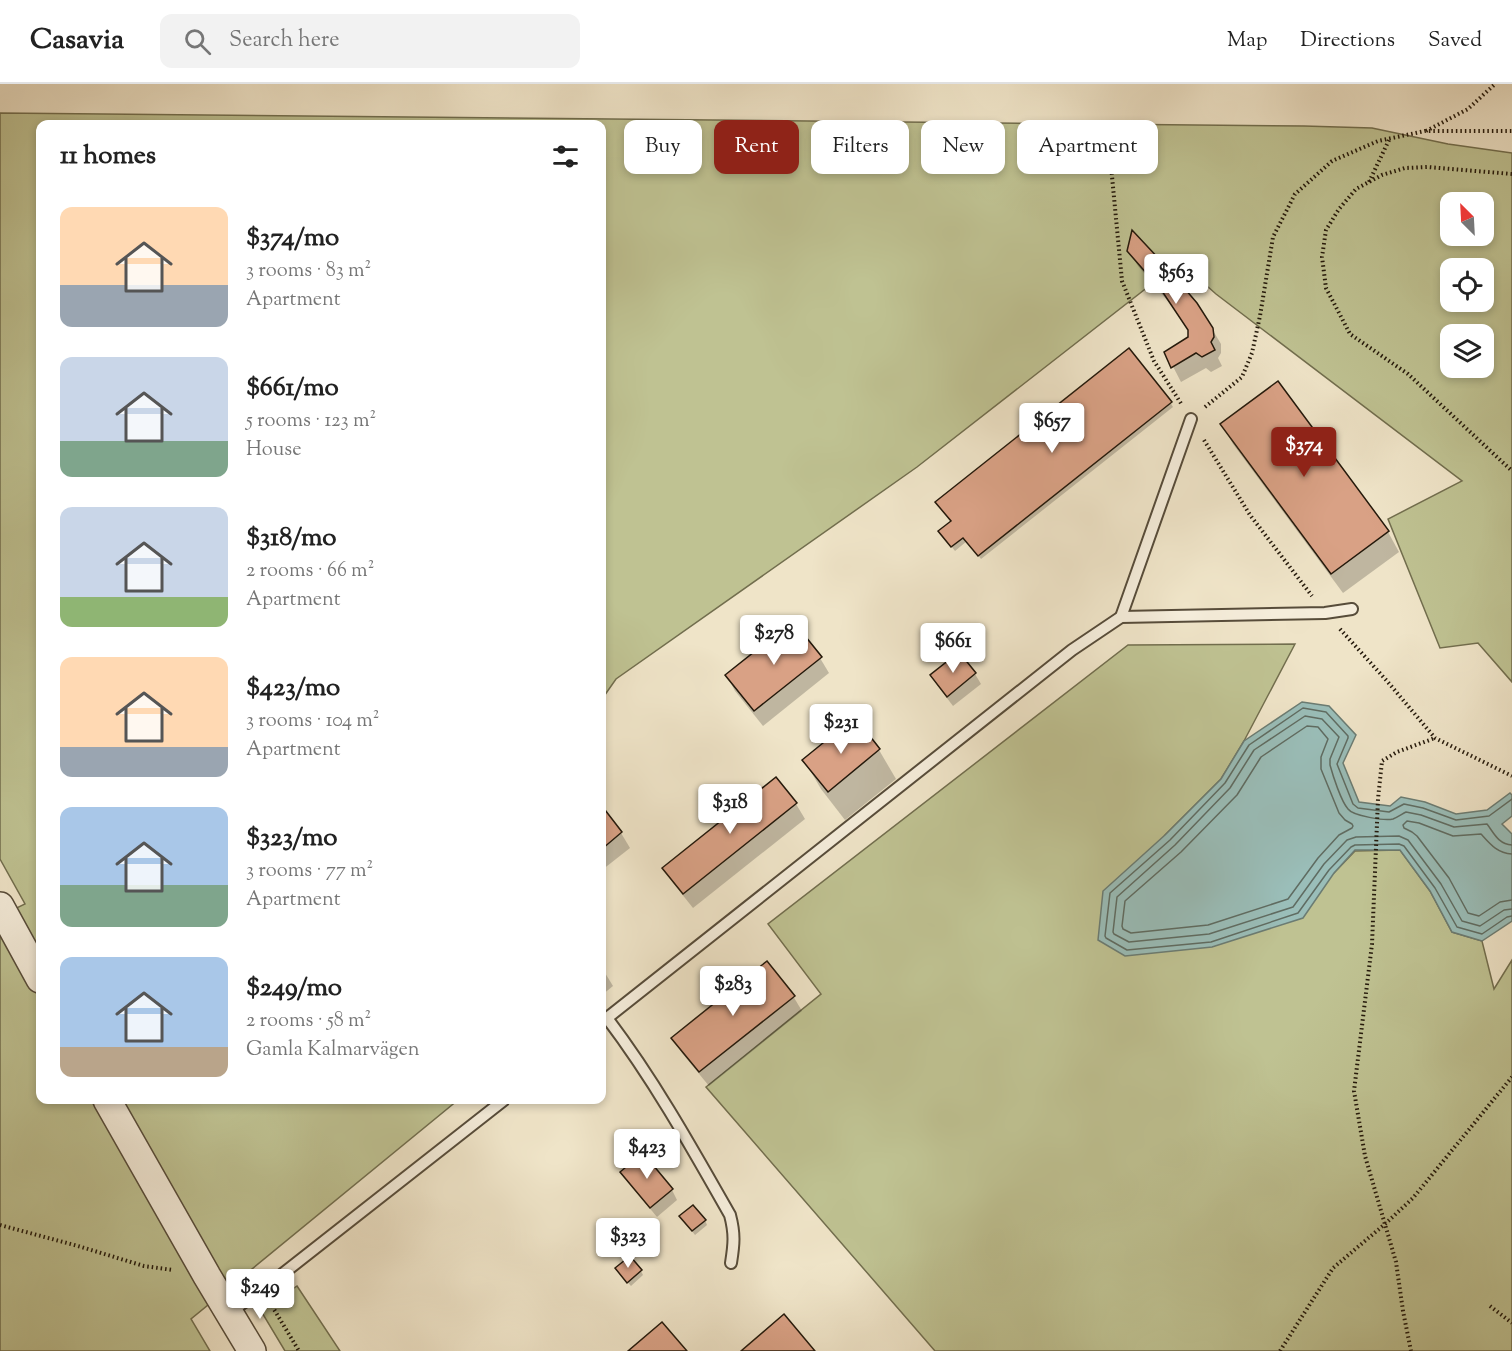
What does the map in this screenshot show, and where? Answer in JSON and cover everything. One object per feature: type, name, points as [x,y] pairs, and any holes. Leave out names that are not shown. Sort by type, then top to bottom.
[{"type":"street","points":[[0,906],[36,972]]},
{"type":"street","points":[[109,1104],[252,1351]]},
{"type":"lane","points":[[1121,617],[1191,419]]},
{"type":"lane","points":[[606,1018],[1072,650],[1121,617],[1325,613],[1352,609]]},
{"type":"lane","points":[[606,1022],[628,1045],[645,1071],[730,1215],[734,1231],[732,1263]]},
{"type":"lane","points":[[229,1312],[262,1290],[499,1104]]},
{"type":"path","points":[[1425,131],[1468,109],[1495,84]]},
{"type":"path","points":[[1191,419],[1242,377],[1252,353],[1274,237],[1295,194],[1332,161],[1378,141],[1425,131],[1512,132]]},
{"type":"path","points":[[1368,183],[1389,139]]},
{"type":"path","points":[[1512,174],[1428,166],[1405,168],[1382,175],[1356,189],[1339,208],[1326,230],[1322,257],[1326,288],[1350,334],[1408,374],[1512,471]]},
{"type":"path","points":[[1112,174],[1122,281],[1154,361],[1250,515],[1325,613],[1436,738],[1512,776]]},
{"type":"path","points":[[1411,1351],[1396,1262],[1365,1156],[1354,1091],[1372,944],[1378,799],[1382,761],[1397,752],[1436,738]]},
{"type":"path","points":[[1280,1351],[1333,1268],[1413,1198],[1512,1077]]},
{"type":"path","points":[[0,1226],[144,1266],[172,1271],[201,1264]]},
{"type":"path","points":[[262,1290],[299,1351]]},
{"type":"path","points":[[1490,1306],[1512,1323]]},
{"type":"green space","points":[[0,113],[714,120],[714,174],[799,174],[799,121],[811,121],[811,174],[909,174],[909,122],[921,122],[921,174],[1005,174],[1005,123],[1017,123],[1017,174],[1158,174],[1158,125],[1372,128],[1448,144],[1512,153],[1512,682],[1478,643],[1440,648],[1388,519],[1462,481],[1216,294],[1180,262],[917,467],[616,679],[606,693],[606,120],[36,120],[36,1104],[453,1104],[191,1319],[210,1351],[0,1351],[0,916],[25,904],[0,859]]},
{"type":"green space","points":[[1295,644],[1244,741],[1221,779],[1165,835],[1334,873],[1355,851],[1400,850],[1430,891],[1452,932],[1482,941],[1494,989],[1512,960],[1512,1351],[935,1351],[706,1087],[821,994],[768,924],[1128,645]]},
{"type":"green space","points":[[297,1286],[340,1351],[285,1351],[261,1311]]},
{"type":"water","points":[[1302,702],[1329,706],[1356,735],[1343,763],[1359,802],[1390,806],[1401,797],[1425,802],[1456,814],[1487,810],[1510,793],[1512,795],[1512,816],[1502,824],[1512,834],[1512,921],[1482,941],[1452,932],[1430,891],[1400,850],[1355,850],[1334,873],[1303,918],[1212,947],[1125,956],[1098,940],[1103,891],[1165,835],[1221,779],[1244,741]]},
{"type":"building","points":[[1132,230],[1197,303],[1213,328],[1214,337],[1211,342],[1215,350],[1202,357],[1196,353],[1171,368],[1164,352],[1188,337],[1188,330],[1162,291],[1127,251]]},
{"type":"building","points":[[1129,348],[1172,402],[978,556],[963,538],[951,547],[938,531],[951,521],[935,502]]},
{"type":"building","points":[[1278,381],[1389,531],[1331,574],[1220,424]]},
{"type":"building","points":[[793,621],[822,657],[754,711],[725,675]]},
{"type":"building","points":[[959,652],[976,673],[947,697],[930,675]]},
{"type":"building","points":[[855,717],[880,749],[828,792],[802,760]]},
{"type":"building","points":[[776,777],[797,803],[683,894],[662,868]]},
{"type":"building","points":[[606,811],[622,832],[606,846]]},
{"type":"building","points":[[767,961],[795,996],[699,1072],[671,1038]]},
{"type":"building","points":[[643,1153],[673,1189],[650,1208],[620,1172]]},
{"type":"building","points":[[693,1205],[706,1220],[692,1231],[679,1216]]},
{"type":"building","points":[[630,1256],[642,1270],[627,1283],[615,1268]]},
{"type":"building","points":[[784,1314],[815,1351],[741,1351]]},
{"type":"building","points":[[662,1322],[687,1351],[628,1351]]}]
